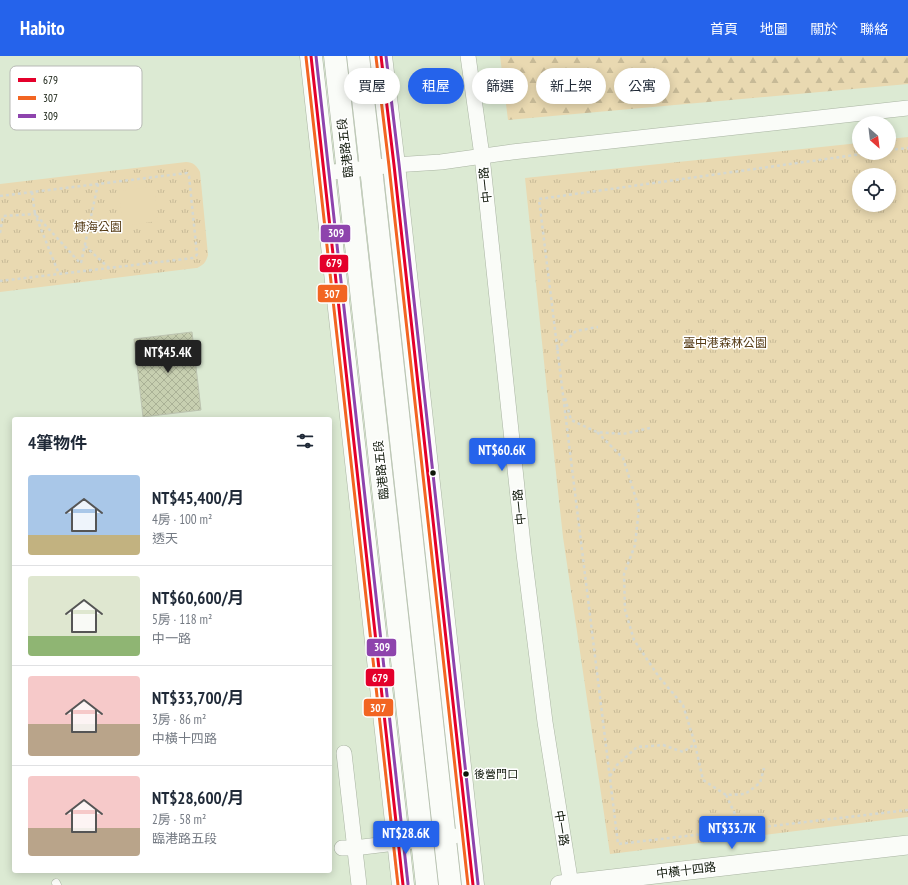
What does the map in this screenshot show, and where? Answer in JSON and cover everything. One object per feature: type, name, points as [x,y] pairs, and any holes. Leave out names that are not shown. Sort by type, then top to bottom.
[{"type":"main road","name":"臨港路五段","points":[[311,56],[403,885]]},
{"type":"main road","name":"臨港路五段","points":[[335,56],[427,885]]},
{"type":"main road","name":"臨港路五段","points":[[358,56],[450,885]]},
{"type":"main road","points":[[381,56],[473,885]]},
{"type":"street","name":"中一路","points":[[468,56],[482,156],[524,554],[567,885]]},
{"type":"street","points":[[325,173],[394,165],[441,162],[520,151],[908,108]]},
{"type":"street","points":[[344,753],[348,848],[359,885]]},
{"type":"street","points":[[348,848],[468,834]]},
{"type":"street","name":"中橫十四路","points":[[567,885],[908,845]]},
{"type":"path","points":[[896,149],[908,148]]},
{"type":"path","points":[[742,829],[726,795],[703,780],[695,744],[683,705],[659,677],[634,640],[626,610],[624,574],[635,546],[639,508],[623,458],[597,432],[571,420],[560,383],[539,199],[852,155]]},
{"type":"path","points":[[0,196],[186,173],[189,176],[197,254],[193,258],[0,281]]},
{"type":"path","points":[[35,214],[81,264],[98,184]]},
{"type":"path","points":[[32,192],[35,214],[59,274]]},
{"type":"path","points":[[0,233],[3,216],[35,214]]},
{"type":"path","points":[[85,246],[109,268]]},
{"type":"path","points":[[557,349],[576,331],[598,327]]},
{"type":"path","points":[[562,389],[618,844],[908,810]]},
{"type":"path","points":[[597,432],[623,434],[650,428]]},
{"type":"path","points":[[610,777],[617,766],[637,746],[663,745],[683,752],[695,744]]},
{"type":"path","points":[[726,795],[745,794],[760,783],[764,768]]},
{"type":"green space","points":[[500,56],[908,56],[908,84],[508,120],[506,104],[528,104],[528,68],[502,68]]},
{"type":"green space","name":"臺中港森林公園","points":[[908,137],[908,817],[610,854],[563,537],[525,178],[852,144],[852,160],[896,160],[896,138]]},
{"type":"green space","name":"槺海公園","points":[[186,162],[194,165],[200,172],[208,255],[202,265],[196,268],[0,292],[0,184]]},
{"type":"green space","points":[[154,187],[158,221],[123,226],[119,191]]},
{"type":"building","points":[[192,332],[201,410],[143,417],[134,339]]},
{"type":"transit line","name":"679","points":[[311,56],[403,885]]},
{"type":"transit line","name":"309","points":[[316,56],[408,884]]},
{"type":"transit line","name":"679","points":[[381,56],[473,885]]},
{"type":"transit line","name":"309","points":[[386,56],[478,884]]},
{"type":"transit line","name":"307","points":[[306,57],[398,885]]},
{"type":"transit line","name":"307","points":[[376,57],[468,885]]},
{"type":"place","name":"後營門口","points":[[466,774]]}]
